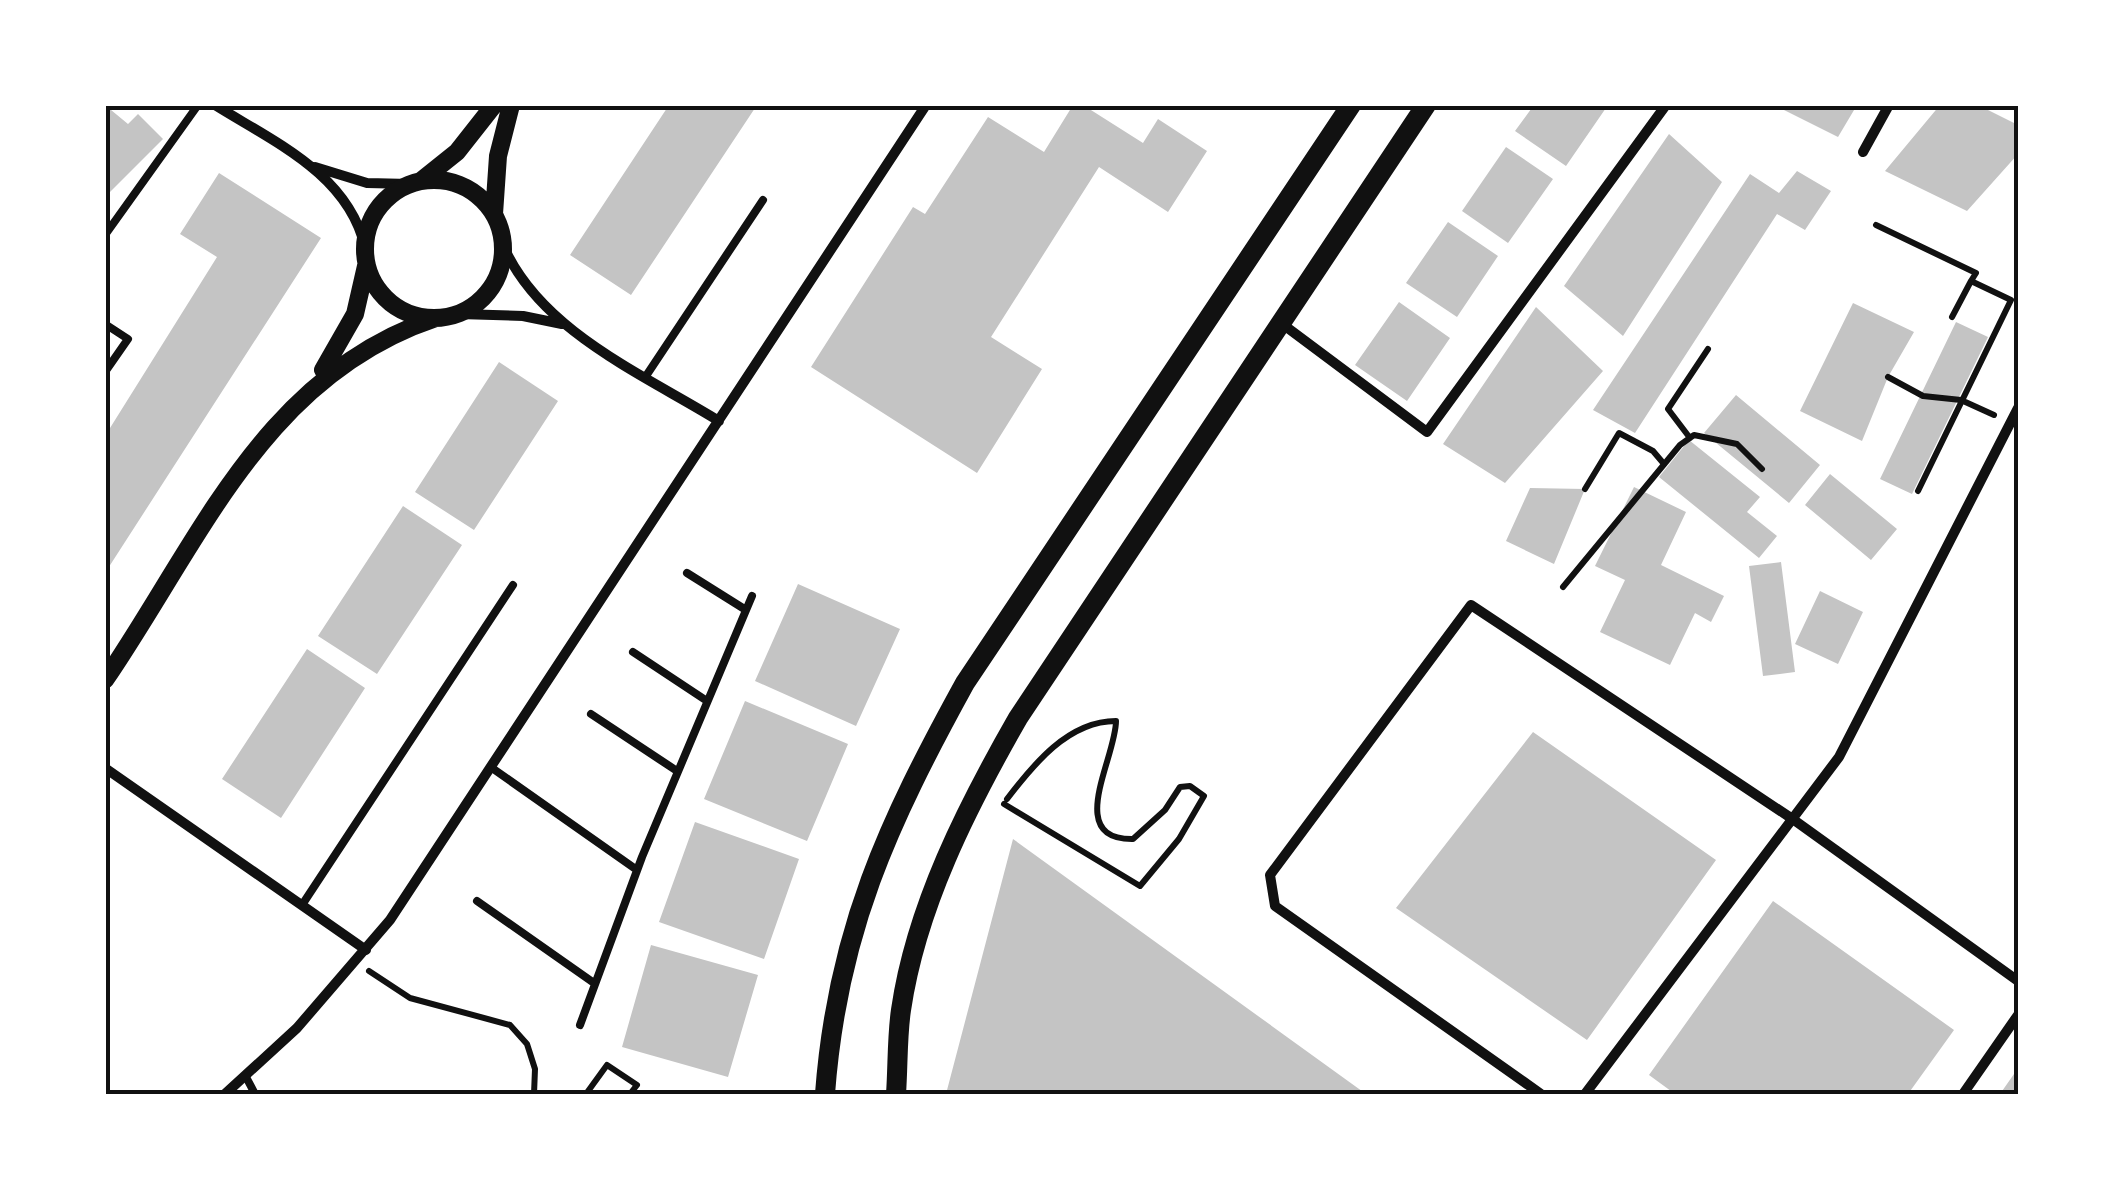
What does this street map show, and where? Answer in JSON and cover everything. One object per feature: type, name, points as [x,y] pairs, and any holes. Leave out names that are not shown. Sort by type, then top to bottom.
[{"type":"main road","points":[[825,1094],[831,1027],[854,922],[924,758],[965,684],[1351,105]]},
{"type":"main road","points":[[896,1094],[902,1008],[919,940],[945,861],[978,788],[1018,718],[1426,105]]},
{"type":"street","points":[[216,105],[310,165],[367,184],[462,186],[494,214]]},
{"type":"street","points":[[105,680],[232,482],[315,383],[356,314],[378,209],[457,152],[494,105]]},
{"type":"street","points":[[511,105],[498,156],[494,214],[503,245],[525,284],[568,326],[719,421]]},
{"type":"street","points":[[225,1094],[356,962],[431,861],[926,105]]},
{"type":"street","points":[[1280,323],[1427,432],[1666,105]]},
{"type":"street","points":[[1862,152],[1889,105]]},
{"type":"street","points":[[310,165],[350,208],[374,284],[396,307],[436,318]]},
{"type":"street","points":[[458,314],[492,286],[503,245]]},
{"type":"street","points":[[315,383],[363,349],[436,318],[458,314],[512,315],[568,326]]},
{"type":"street","points":[[1585,1094],[1840,758],[2018,408]]},
{"type":"street","points":[[1541,1094],[1275,906],[1270,875],[1471,605],[1794,820],[2018,982]]},
{"type":"street","points":[[105,768],[366,950]]},
{"type":"street","points":[[1964,1094],[2018,1015]]},
{"type":"lane","points":[[105,235],[198,105]]},
{"type":"lane","points":[[646,376],[762,200]]},
{"type":"lane","points":[[105,324],[128,340],[105,372]]},
{"type":"lane","points":[[687,573],[746,610]]},
{"type":"lane","points":[[302,905],[513,586]]},
{"type":"lane","points":[[580,1025],[637,870],[752,596]]},
{"type":"lane","points":[[633,652],[707,700]]},
{"type":"lane","points":[[591,714],[677,771]]},
{"type":"lane","points":[[492,768],[637,870]]},
{"type":"lane","points":[[477,900],[594,983]]},
{"type":"lane","points":[[246,1077],[255,1094]]},
{"type":"path","points":[[1876,225],[1976,273],[1952,317]]},
{"type":"path","points":[[1918,490],[2011,300],[1971,281]]},
{"type":"path","points":[[1690,438],[1668,409],[1708,349]]},
{"type":"path","points":[[1888,377],[1923,396],[1961,400],[2011,423]]},
{"type":"path","points":[[1585,490],[1620,432],[1652,451],[1664,464]]},
{"type":"path","points":[[1562,588],[1690,438],[1706,435],[1737,444],[1762,469]]},
{"type":"path","points":[[978,788],[1004,804],[1140,886],[1179,839],[1204,796],[1190,786],[1180,787],[1165,810],[1133,839],[1108,834],[1096,821],[1095,800],[1113,751],[1116,721],[1101,721],[1036,761],[1004,804]]},
{"type":"path","points":[[356,962],[410,998],[510,1025],[528,1044],[537,1093]]},
{"type":"path","points":[[586,1094],[607,1065],[636,1085],[630,1094]]},
{"type":"building","points":[[105,105],[128,124],[138,114],[163,139],[105,197]]},
{"type":"building","points":[[669,105],[757,105],[631,295],[570,255]]},
{"type":"building","points":[[1073,105],[1083,105],[1143,143],[1158,119],[1207,151],[1168,212],[1099,167],[991,337],[1042,369],[977,473],[811,367],[913,207],[925,214],[988,117],[1044,152]]},
{"type":"building","points":[[1534,105],[1608,105],[1566,166],[1515,131]]},
{"type":"building","points":[[1774,105],[1857,105],[1838,137]]},
{"type":"building","points":[[1940,105],[1978,105],[2018,125],[2018,154],[1967,211],[1885,171]]},
{"type":"building","points":[[1669,134],[1722,182],[1623,336],[1564,286]]},
{"type":"building","points":[[1506,147],[1553,179],[1508,243],[1462,211]]},
{"type":"building","points":[[1797,171],[1831,191],[1805,230],[1777,214],[1635,433],[1593,410],[1750,174],[1779,193]]},
{"type":"building","points":[[219,173],[321,238],[105,573],[105,436],[217,257],[180,234]]},
{"type":"building","points":[[1448,222],[1498,256],[1457,317],[1406,283]]},
{"type":"building","points":[[1399,302],[1450,338],[1407,401],[1355,365]]},
{"type":"building","points":[[1853,303],[1914,332],[1888,377],[1862,441],[1800,411]]},
{"type":"building","points":[[1536,307],[1603,371],[1505,483],[1443,444]]},
{"type":"building","points":[[1956,322],[1988,337],[1912,494],[1880,479]]},
{"type":"building","points":[[499,362],[558,401],[474,530],[415,492]]},
{"type":"building","points":[[1736,395],[1820,465],[1789,503],[1704,433]]},
{"type":"building","points":[[1689,440],[1760,497],[1747,512],[1777,536],[1759,558],[1659,477]]},
{"type":"building","points":[[1830,474],[1897,529],[1871,560],[1805,505]]},
{"type":"building","points":[[1634,487],[1686,512],[1661,565],[1724,596],[1711,622],[1695,613],[1670,665],[1600,632],[1625,580],[1595,566]]},
{"type":"building","points":[[1530,488],[1585,489],[1554,564],[1506,541]]},
{"type":"building","points":[[403,506],[462,545],[377,674],[318,636]]},
{"type":"building","points":[[1781,562],[1795,672],[1763,676],[1749,566]]},
{"type":"building","points":[[798,584],[900,629],[856,726],[755,681]]},
{"type":"building","points":[[1820,591],[1863,612],[1838,664],[1795,644]]},
{"type":"building","points":[[307,649],[365,688],[281,818],[222,779]]},
{"type":"building","points":[[745,701],[848,744],[807,841],[704,799]]},
{"type":"building","points":[[1533,732],[1716,860],[1587,1040],[1396,908]]},
{"type":"building","points":[[695,822],[799,859],[764,959],[659,922]]},
{"type":"building","points":[[1013,839],[1366,1094],[946,1094]]},
{"type":"building","points":[[1773,901],[1954,1030],[1908,1094],[1675,1094],[1649,1075]]},
{"type":"building","points":[[651,945],[758,975],[728,1077],[622,1047]]},
{"type":"building","points":[[2014,1074],[2018,1094],[2000,1094]]}]
